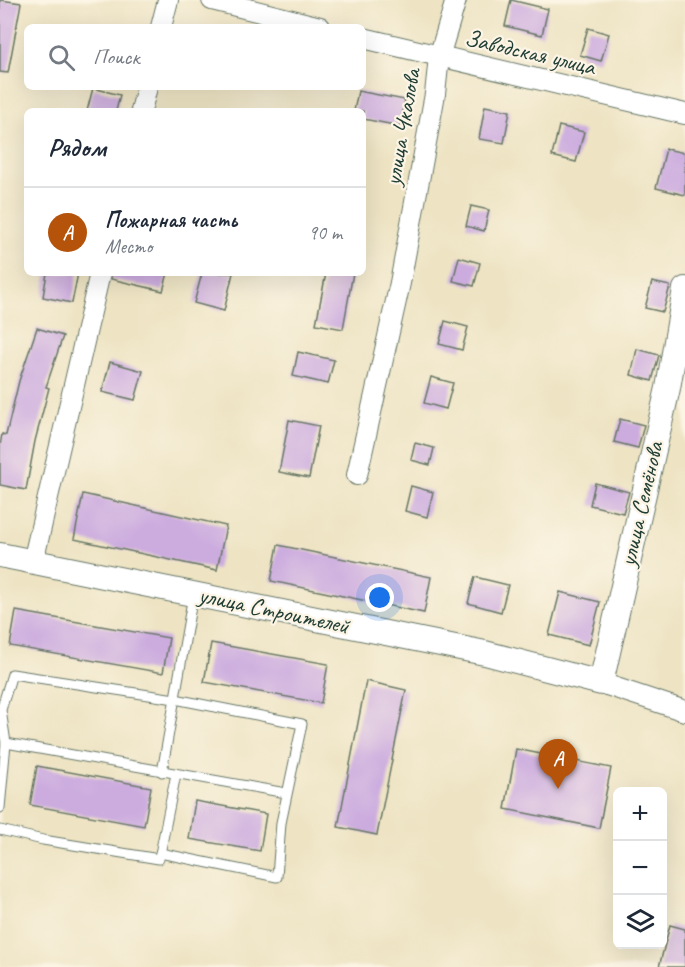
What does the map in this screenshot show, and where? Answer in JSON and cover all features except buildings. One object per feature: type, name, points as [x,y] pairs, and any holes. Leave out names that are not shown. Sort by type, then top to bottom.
[{"type":"street","points":[[162,24],[168,0]]},
{"type":"street","points":[[212,0],[308,24]]},
{"type":"street","name":"улица Чкалова","points":[[357,475],[400,283],[435,94],[439,57],[456,0]]},
{"type":"street","name":"Заводская улица","points":[[366,39],[685,114]]},
{"type":"street","points":[[142,108],[146,90]]},
{"type":"street","points":[[33,562],[99,276]]},
{"type":"street","name":"улица Семёнова","points":[[601,682],[668,388],[685,289]]},
{"type":"street","name":"улица Строителей","points":[[0,555],[485,653],[601,682],[685,711]]},
{"type":"lane","points":[[162,772],[193,593]]},
{"type":"lane","points":[[0,808],[6,743],[1,710],[12,674],[176,699],[302,724],[281,823],[277,877],[160,853]]},
{"type":"lane","points":[[6,743],[286,793]]},
{"type":"lane","points":[[0,830],[43,840],[159,859],[176,774]]},
{"type":"place","name":"Пожарная часть","points":[[558,789]]}]
